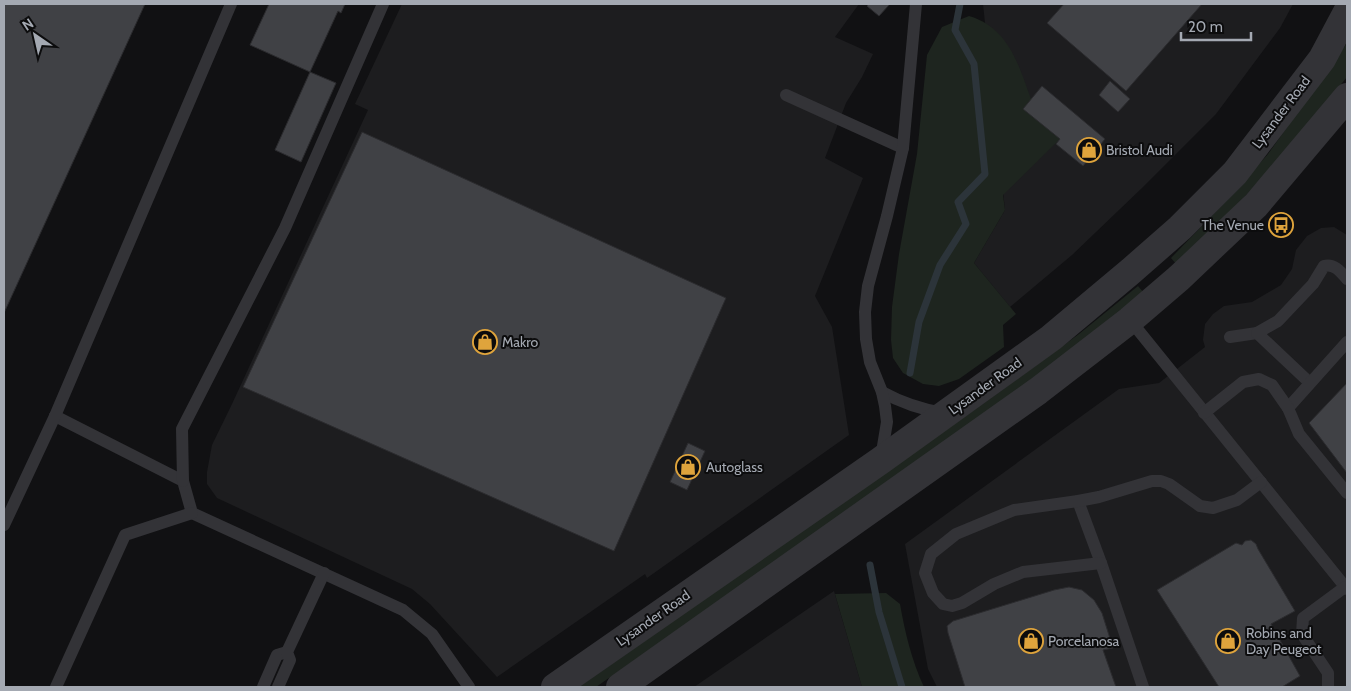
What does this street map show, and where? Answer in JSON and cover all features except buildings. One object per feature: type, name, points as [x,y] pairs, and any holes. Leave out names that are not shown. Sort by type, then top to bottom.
[{"type":"street","name":"Lysander Road","points":[[555,687],[880,461],[1051,338],[1180,228],[1235,173],[1322,59],[1347,12]]},
{"type":"street","points":[[620,687],[1038,391],[1130,320],[1179,278],[1256,205],[1347,97]]},
{"type":"lane","points":[[4,525],[55,416],[231,4]]},
{"type":"lane","points":[[192,513],[183,481],[182,429],[285,228],[383,4]]},
{"type":"lane","points":[[880,461],[887,422],[882,392],[870,362],[866,339],[865,312],[868,286],[903,148],[916,4]]},
{"type":"lane","points":[[786,95],[903,148]]},
{"type":"lane","points":[[1230,337],[1257,333],[1278,321],[1313,284],[1324,266],[1329,264],[1334,266],[1347,279]]},
{"type":"lane","points":[[1130,320],[1346,588],[1303,618],[1302,634],[1328,673],[1328,687]]},
{"type":"lane","points":[[1257,333],[1310,383]]},
{"type":"lane","points":[[1288,408],[1347,342]]},
{"type":"lane","points":[[1204,413],[1243,382],[1259,380],[1272,385],[1288,408],[1299,434],[1347,493]]},
{"type":"lane","points":[[882,392],[921,410],[946,414]]},
{"type":"lane","points":[[55,416],[183,481]]},
{"type":"lane","points":[[1101,563],[1023,572],[994,584],[962,603],[952,606],[943,604],[933,593],[924,573],[931,554],[956,534],[1014,510],[1099,497],[1152,481],[1161,481],[1169,484],[1200,506],[1213,508],[1237,500],[1261,482]]},
{"type":"lane","points":[[1078,501],[1143,687]]},
{"type":"lane","points":[[56,687],[126,535],[192,513],[403,610],[432,634],[469,687]]},
{"type":"lane","points":[[278,687],[290,660],[287,652],[324,573]]},
{"type":"lane","points":[[263,687],[277,655],[287,652]]},
{"type":"shaded area","points":[[402,4],[859,4],[835,37],[873,54],[846,103],[825,158],[863,178],[815,296],[832,327],[849,435],[647,578],[645,574],[497,677],[430,604],[412,589],[217,498],[207,484],[207,472],[212,445],[368,110],[355,104]]},
{"type":"shaded area","name":"Bristol Audi","points":[[983,4],[1293,4],[1280,28],[1216,114],[1072,255],[1010,307],[974,263],[1005,210]]},
{"type":"shaded area","points":[[969,16],[994,29],[1003,38],[1016,61],[1031,99],[1023,109],[1060,139],[1003,195],[1005,210],[974,263],[1016,314],[1003,325],[1004,347],[959,379],[939,386],[923,384],[903,373],[893,358],[891,340],[892,307],[899,254],[917,154],[927,55],[942,27]]},
{"type":"shaded area","points":[[1347,43],[1347,77],[1277,161],[1238,204],[1177,265],[1171,258],[1230,197],[1268,154]]},
{"type":"shaded area","points":[[1334,227],[1347,235],[1347,687],[937,687],[928,669],[905,544],[1119,389],[1159,383],[1205,347],[1203,340],[1205,324],[1213,314],[1224,306],[1252,302],[1281,285],[1292,269],[1296,250],[1307,236],[1321,228]]},
{"type":"shaded area","points":[[1138,286],[1144,293],[985,416],[596,687],[579,687],[983,404],[1079,334]]},
{"type":"shaded area","points":[[834,591],[862,687],[694,687]]},
{"type":"shaded area","points":[[886,593],[900,604],[909,647],[924,687],[862,687],[835,594]]},
{"type":"waterway","points":[[910,373],[919,322],[940,265],[966,224],[958,202],[985,174],[974,64],[955,30],[960,4]]},
{"type":"waterway","points":[[870,565],[879,612],[902,687]]},
{"type":"place","name":"Bristol Audi","points":[[1089,150]]},
{"type":"place","name":"The Venue","points":[[1281,225]]},
{"type":"place","name":"Makro","points":[[485,342]]},
{"type":"place","name":"Autoglass","points":[[688,467]]},
{"type":"place","name":"Porcelanosa","points":[[1031,641]]},
{"type":"place","name":"Robins and Day Peugeot","points":[[1228,641]]}]
